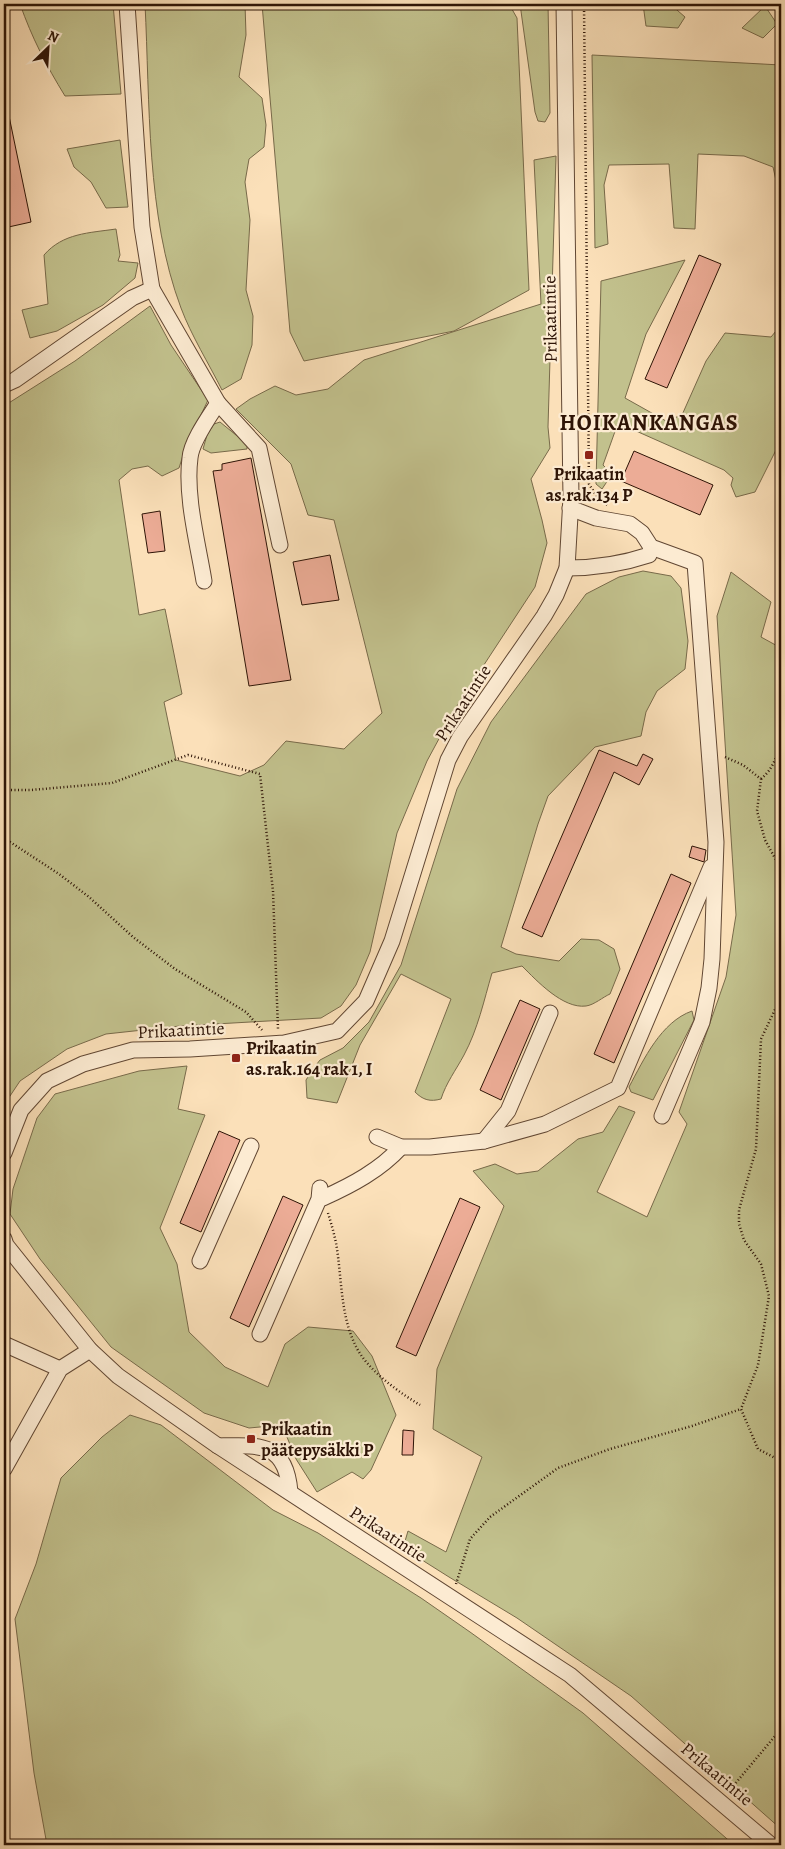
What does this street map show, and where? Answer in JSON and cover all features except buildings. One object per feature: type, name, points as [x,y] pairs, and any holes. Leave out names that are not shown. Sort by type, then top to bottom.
[{"type":"street","points":[[127,4],[142,227],[152,289],[218,403],[259,448],[280,545]]},
{"type":"street","name":"Prikaatintie","points":[[4,1153],[21,1110],[48,1082],[83,1064],[133,1050],[190,1049],[278,1043],[337,1031],[366,1002],[392,941],[448,760],[460,737],[544,616],[556,595],[567,568],[570,508],[564,4]]},
{"type":"street","points":[[4,385],[15,380],[132,298],[152,289]]},
{"type":"street","points":[[204,581],[190,499],[190,456],[201,429],[218,403]]},
{"type":"street","points":[[570,508],[596,518],[630,524],[642,533],[651,547],[695,562],[716,842],[712,959],[709,988],[702,1022],[662,1116]]},
{"type":"street","points":[[567,568],[596,568],[626,562],[649,555],[651,547]]},
{"type":"street","points":[[377,1137],[402,1147],[430,1147],[484,1141],[545,1124],[618,1088],[715,857]]},
{"type":"street","points":[[484,1141],[508,1112],[550,1013]]},
{"type":"street","points":[[200,1261],[251,1146]]},
{"type":"street","points":[[260,1334],[322,1193],[346,1188],[369,1174],[402,1147]]},
{"type":"street","name":"Prikaatintie","points":[[4,1239],[6,1245],[32,1279],[90,1350],[118,1376],[218,1446],[570,1675],[770,1845]]},
{"type":"street","points":[[4,1344],[60,1369]]},
{"type":"street","points":[[4,1468],[60,1369],[90,1350]]},
{"type":"street","points":[[218,1446],[258,1446],[272,1451],[284,1464],[289,1477],[290,1492]]},
{"type":"path","points":[[584,4],[589,484],[596,497],[610,508]]},
{"type":"path","points":[[781,731],[778,750],[770,771],[760,779],[757,811],[765,840],[781,869]]},
{"type":"path","points":[[709,750],[743,766],[760,779]]},
{"type":"path","points":[[4,790],[112,783],[188,755],[260,774],[273,891],[278,1043]]},
{"type":"path","points":[[4,838],[59,874],[89,897],[133,937],[175,969],[246,1012],[261,1029],[278,1043]]},
{"type":"path","points":[[781,922],[777,948],[781,990]]},
{"type":"path","points":[[781,997],[761,1040],[756,1149],[739,1210],[739,1224],[744,1240],[761,1264],[769,1296],[758,1366],[741,1409],[758,1449],[781,1461]]},
{"type":"path","points":[[322,1193],[336,1242],[346,1316],[353,1339],[367,1364],[420,1405]]},
{"type":"path","points":[[451,1598],[470,1539],[490,1517],[558,1468],[610,1449],[692,1426],[741,1409]]},
{"type":"path","points":[[720,1801],[781,1729]]},
{"type":"shaded area","points":[[20,4],[113,4],[121,94],[65,96],[40,51]]},
{"type":"shaded area","points":[[145,4],[245,4],[246,35],[239,77],[262,98],[266,125],[264,147],[249,159],[245,182],[250,220],[246,290],[253,316],[252,345],[241,379],[222,390],[181,308],[161,235],[149,119]]},
{"type":"shaded area","points":[[262,4],[509,4],[517,18],[529,290],[454,331],[304,361],[290,332]]},
{"type":"shaded area","points":[[520,4],[548,4],[550,113],[545,122],[538,121],[535,112]]},
{"type":"shaded area","points":[[643,4],[670,4],[685,17],[678,28],[646,26]]},
{"type":"shaded area","points":[[765,6],[777,24],[763,38],[742,28]]},
{"type":"shaded area","points":[[592,55],[781,65],[781,203],[773,167],[744,156],[698,154],[695,229],[674,228],[669,164],[609,165],[604,185],[608,244],[595,248]]},
{"type":"shaded area","points":[[120,140],[128,207],[106,208],[91,182],[74,167],[67,149]]},
{"type":"shaded area","points":[[556,156],[548,427],[550,448],[531,479],[547,543],[535,587],[455,709],[427,761],[397,833],[370,952],[356,985],[341,1006],[321,1018],[180,1026],[106,1034],[67,1049],[20,1081],[4,1105],[4,406],[75,361],[150,306],[171,345],[208,400],[185,449],[179,468],[162,476],[148,466],[132,469],[119,480],[139,615],[165,609],[182,694],[164,702],[176,760],[240,776],[264,765],[286,741],[344,749],[382,713],[334,520],[308,515],[291,464],[236,409],[250,399],[275,386],[296,395],[328,389],[364,360],[541,304],[534,160]]},
{"type":"shaded area","points":[[116,229],[120,255],[118,261],[138,263],[135,278],[103,305],[57,331],[30,338],[22,310],[48,304],[44,255],[59,242],[68,238],[86,233]]},
{"type":"shaded area","points":[[685,260],[646,334],[625,398],[666,421],[682,415],[706,361],[725,333],[771,337],[781,325],[781,440],[755,492],[736,497],[731,485],[733,478],[724,470],[618,423],[603,465],[612,474],[602,489],[596,484],[601,281]]},
{"type":"shaded area","points":[[220,422],[247,444],[247,449],[211,453],[203,449],[207,435],[214,424]]},
{"type":"shaded area","points":[[643,571],[671,576],[681,588],[688,641],[685,669],[657,691],[646,712],[641,736],[595,747],[548,796],[501,947],[516,954],[559,961],[581,939],[599,940],[614,949],[620,969],[610,994],[595,1003],[577,1006],[551,993],[522,966],[492,973],[469,1045],[448,1082],[441,1099],[430,1100],[424,1099],[415,1092],[451,999],[401,974],[360,1045],[337,1103],[307,1098],[306,1080],[313,1069],[320,1060],[343,1048],[369,1022],[401,965],[457,789],[491,722],[586,594],[619,577]]},
{"type":"shaded area","points":[[731,572],[771,602],[761,637],[781,648],[781,1829],[631,1696],[517,1618],[403,1548],[408,1531],[446,1552],[482,1457],[433,1429],[437,1369],[504,1206],[473,1171],[495,1164],[517,1174],[538,1171],[578,1139],[603,1132],[619,1106],[635,1112],[597,1192],[647,1217],[687,1124],[679,1112],[726,977],[736,915],[717,616]]},
{"type":"shaded area","points":[[692,1011],[694,1020],[653,1100],[631,1092],[629,1087],[662,1032],[681,1016]]},
{"type":"shaded area","points":[[187,1066],[178,1109],[205,1115],[160,1228],[177,1264],[189,1332],[225,1367],[268,1387],[285,1344],[308,1327],[353,1331],[372,1356],[396,1415],[371,1470],[363,1479],[352,1472],[317,1492],[296,1459],[282,1425],[249,1428],[204,1413],[111,1347],[40,1259],[10,1214],[13,1189],[37,1118],[55,1094],[139,1071]]},
{"type":"shaded area","points":[[130,1415],[161,1425],[273,1510],[318,1533],[421,1598],[470,1632],[583,1713],[734,1845],[47,1845],[34,1773],[15,1619],[36,1564],[61,1478],[102,1437]]},
{"type":"place","name":"Prikaatin as.rak.134 P","points":[[589,455]]},
{"type":"place","name":"Prikaatin as.rak.164 rak 1, I","points":[[236,1058]]},
{"type":"place","name":"Prikaatin päätepysäkki P","points":[[251,1439]]},
{"type":"district","name":"HOIKANKANGAS","points":[[649,423]]}]
